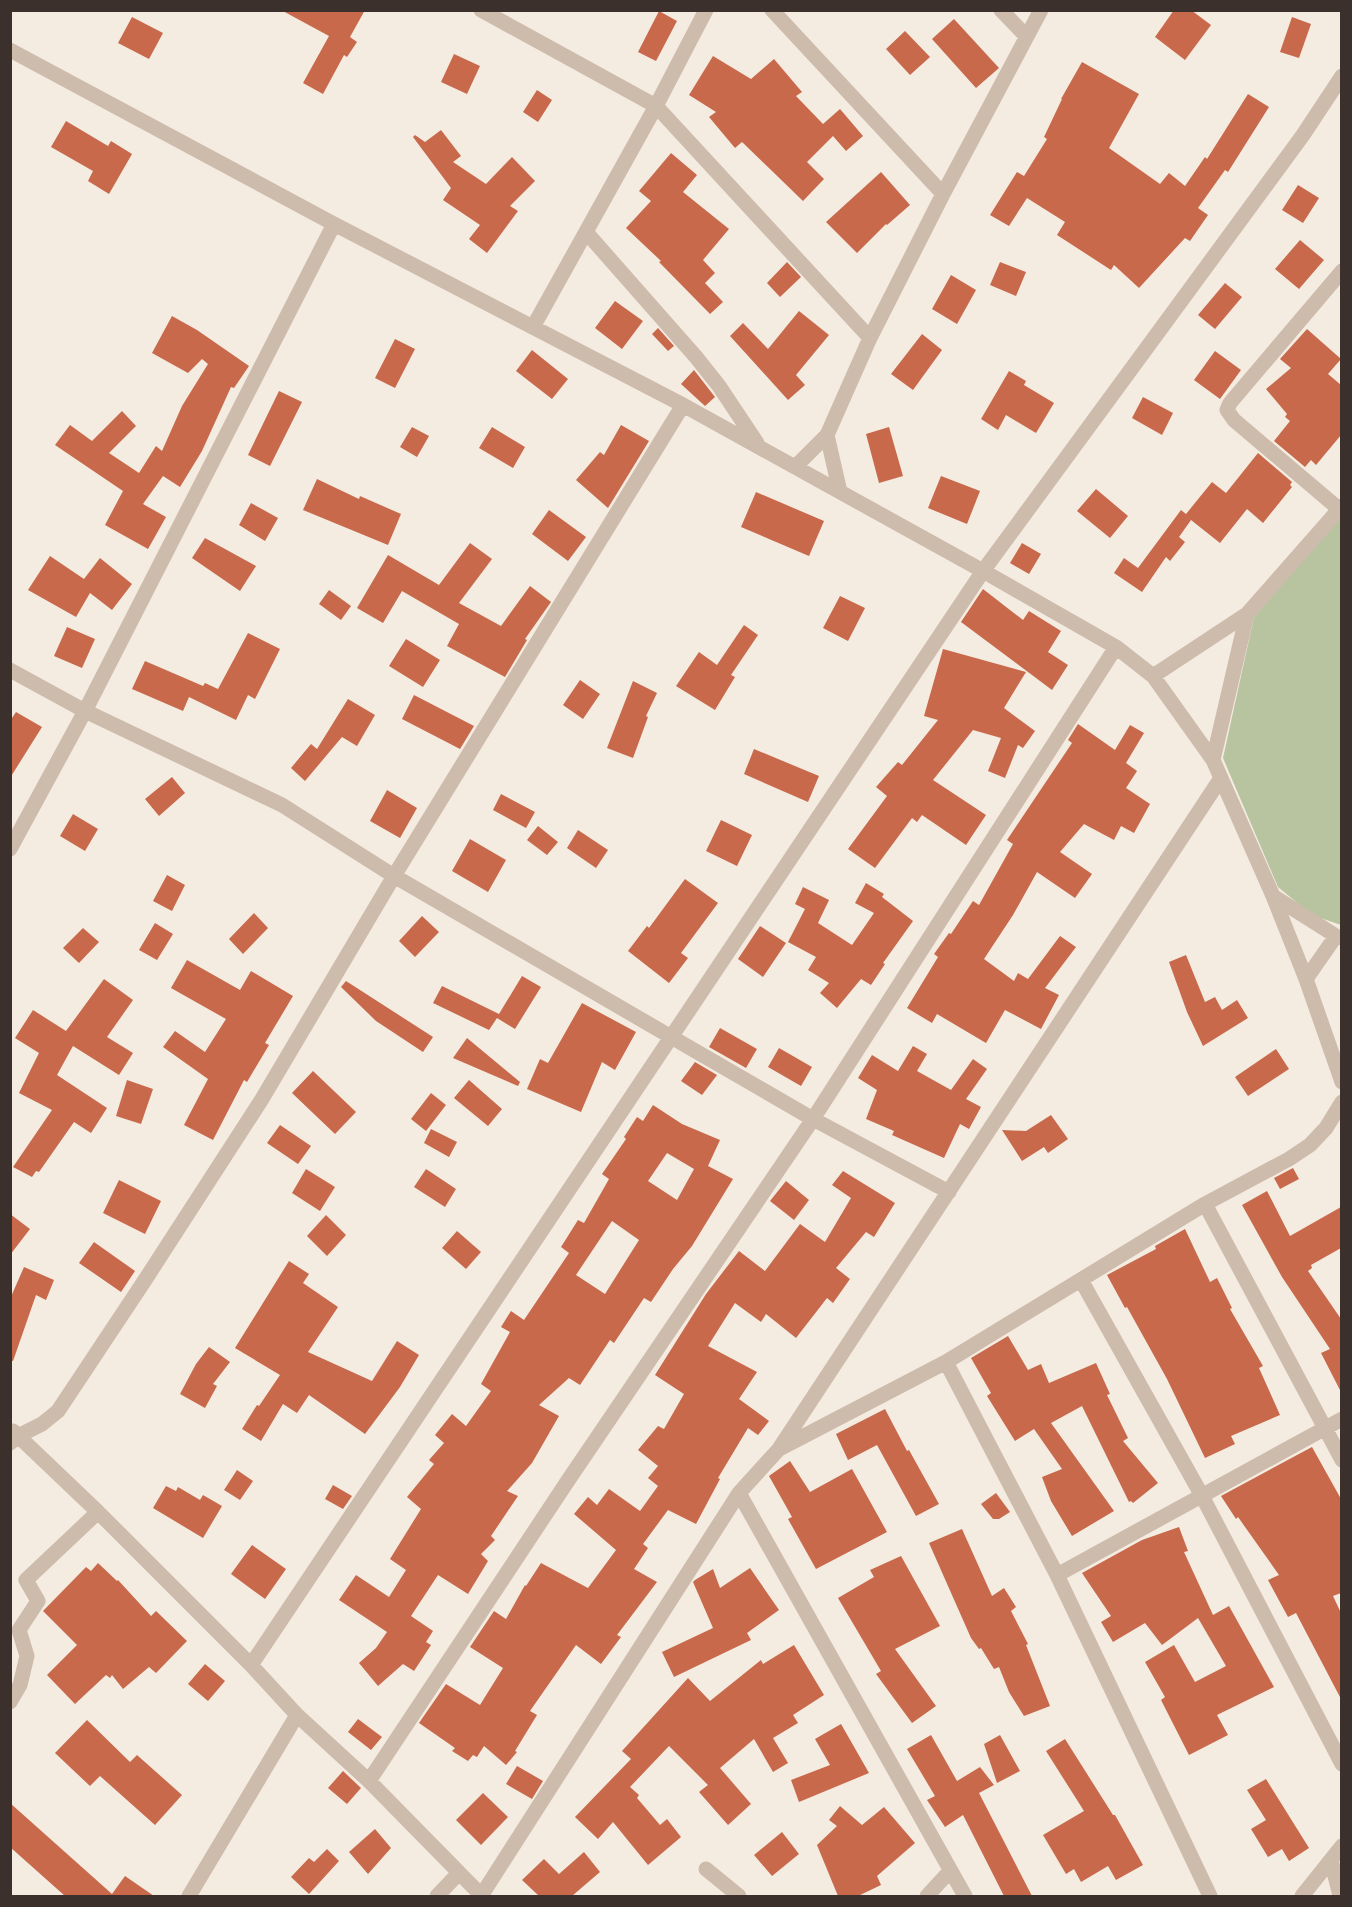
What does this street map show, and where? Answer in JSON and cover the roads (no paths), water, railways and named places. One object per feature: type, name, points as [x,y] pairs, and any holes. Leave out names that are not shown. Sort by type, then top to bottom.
[{"type":"street","points":[[481,10],[656,106],[870,338]]},
{"type":"street","points":[[533,327],[656,106],[706,10]]},
{"type":"street","points":[[772,10],[943,194]]},
{"type":"street","points":[[1001,10],[1026,36]]},
{"type":"street","points":[[795,467],[827,435],[870,338],[943,194],[1041,10]]},
{"type":"street","points":[[10,50],[334,224],[683,405],[1116,647],[1153,676],[1213,759],[1273,896],[1306,980],[1341,1082]]},
{"type":"street","points":[[251,1665],[983,571],[1303,135],[1341,76]]},
{"type":"street","points":[[10,849],[85,711],[334,224]]},
{"type":"street","points":[[586,232],[702,364],[759,447]]},
{"type":"street","points":[[1153,676],[1247,614],[1340,507],[1234,420],[1227,410],[1230,403],[1341,271]]},
{"type":"street","points":[[683,405],[394,876],[262,1099],[58,1411],[42,1424],[13,1436],[98,1512],[251,1665],[297,1715],[369,1781],[482,1896],[740,1493],[779,1449],[1221,778]]},
{"type":"street","points":[[827,435],[840,492]]},
{"type":"street","points":[[1213,759],[1247,614]]},
{"type":"street","points":[[369,1781],[567,1482],[813,1119],[1116,647]]},
{"type":"street","points":[[10,670],[85,711],[282,806],[394,876],[672,1038],[813,1119],[949,1192]]},
{"type":"street","points":[[1273,896],[1339,937],[1306,980]]},
{"type":"street","points":[[779,1449],[946,1362],[1205,1204],[1289,1159],[1310,1145],[1326,1128],[1341,1102]]},
{"type":"street","points":[[1205,1204],[1341,1460]]},
{"type":"street","points":[[1081,1280],[1201,1494],[1341,1764]]},
{"type":"street","points":[[946,1362],[1057,1575],[1210,1896]]},
{"type":"street","points":[[1057,1575],[1341,1419]]},
{"type":"street","points":[[740,1493],[965,1896]]},
{"type":"street","points":[[10,1702],[20,1685],[27,1656],[19,1630],[39,1601],[26,1580],[98,1512]]},
{"type":"street","points":[[189,1896],[297,1715]]},
{"type":"street","points":[[1302,1896],[1341,1846]]},
{"type":"street","points":[[1331,1860],[1340,1896]]},
{"type":"street","points":[[706,1869],[739,1896]]},
{"type":"street","points":[[927,1896],[950,1871]]},
{"type":"street","points":[[437,1896],[459,1873]]}]
